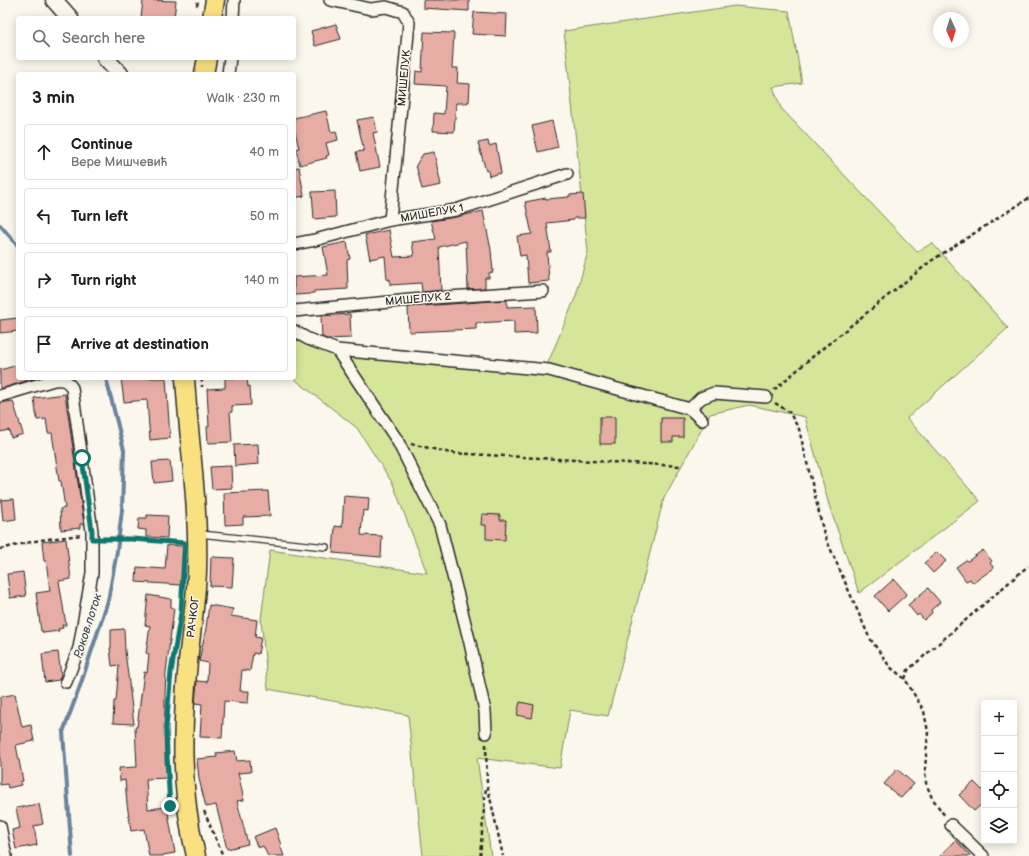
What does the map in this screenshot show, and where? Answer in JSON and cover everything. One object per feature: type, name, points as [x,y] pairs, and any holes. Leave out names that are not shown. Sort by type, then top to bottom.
[{"type":"main road","points":[[212,16],[215,0]]},
{"type":"main road","points":[[204,72],[207,60]]},
{"type":"main road","name":"РАЧКОГ","points":[[185,380],[196,496],[192,540],[197,573],[183,717],[182,749],[187,807],[196,856]]},
{"type":"street","points":[[54,0],[68,16]]},
{"type":"street","points":[[233,16],[234,0]]},
{"type":"street","name":"МИШЕЛУК","points":[[330,0],[371,9],[386,7],[403,12],[408,24],[390,220]]},
{"type":"street","points":[[108,60],[118,72]]},
{"type":"street","points":[[228,72],[230,60]]},
{"type":"street","name":"МИШЕЛУК 1","points":[[296,244],[390,220],[456,210],[567,174]]},
{"type":"street","name":"МИШЕЛУК 2","points":[[296,311],[417,299],[543,291]]},
{"type":"street","points":[[296,332],[308,339],[337,350],[549,370],[690,409],[702,420]]},
{"type":"street","points":[[337,350],[397,440],[440,525],[470,643],[485,711],[486,733]]},
{"type":"street","points":[[0,396],[54,380]]},
{"type":"street","points":[[64,380],[72,388],[92,537],[92,573],[84,621],[79,648],[66,682]]},
{"type":"street","points":[[690,409],[701,398],[714,393],[766,397]]},
{"type":"street","points":[[951,825],[983,856]]},
{"type":"street","points":[[0,826],[6,856]]},
{"type":"lane","points":[[192,540],[326,547]]},
{"type":"path","points":[[951,825],[932,798],[926,783],[925,769],[928,732],[924,711],[905,679],[890,667],[869,637],[824,534],[799,429],[789,412],[766,397],[817,353],[931,261],[1029,198]]},
{"type":"path","points":[[397,440],[451,454],[681,466]]},
{"type":"path","points":[[0,549],[40,540],[92,537],[185,543],[192,540]]},
{"type":"path","points":[[905,679],[908,670],[1028,566]]},
{"type":"path","points":[[168,778],[166,727],[169,702]]},
{"type":"path","points":[[480,856],[487,784],[486,733]]},
{"type":"path","points":[[487,784],[503,856]]},
{"type":"green space","points":[[735,6],[789,11],[802,83],[773,87],[781,108],[917,252],[932,243],[1008,328],[907,418],[980,501],[859,593],[829,505],[805,417],[749,405],[710,414],[664,498],[608,716],[570,710],[560,768],[477,758],[491,856],[423,856],[408,715],[268,689],[261,619],[270,550],[427,573],[393,484],[357,428],[296,380],[296,332],[334,349],[545,370],[576,296],[588,251],[564,31]]},
{"type":"building","points":[[143,0],[176,1],[174,16],[141,16]]},
{"type":"building","points":[[423,0],[469,0],[469,11],[423,8]]},
{"type":"building","points":[[474,12],[507,14],[506,36],[472,34]]},
{"type":"building","points":[[336,24],[341,39],[315,46],[311,31]]},
{"type":"building","points":[[424,32],[454,33],[452,68],[458,68],[457,83],[470,84],[469,102],[456,103],[454,132],[433,131],[434,113],[444,114],[446,86],[415,84],[416,71],[422,72]]},
{"type":"building","points":[[326,111],[331,132],[336,131],[338,140],[326,143],[329,155],[326,156],[327,158],[300,165],[296,149],[299,148],[296,136],[296,118]]},
{"type":"building","points":[[374,117],[377,132],[373,133],[380,167],[360,171],[356,152],[364,151],[357,120]]},
{"type":"building","points":[[552,121],[558,147],[538,152],[532,126]]},
{"type":"building","points":[[488,141],[489,146],[496,144],[501,173],[489,176],[488,170],[486,171],[478,143]]},
{"type":"building","points":[[434,152],[441,185],[422,189],[416,165],[423,154]]},
{"type":"building","points":[[299,167],[304,196],[296,198],[296,168]]},
{"type":"building","points":[[335,191],[336,217],[314,219],[312,192]]},
{"type":"building","points":[[583,194],[585,218],[574,218],[574,220],[547,223],[551,252],[547,252],[549,281],[528,283],[526,255],[520,256],[517,236],[532,234],[525,202]]},
{"type":"building","points":[[483,211],[491,250],[493,272],[489,273],[489,278],[485,278],[485,288],[468,289],[466,241],[439,247],[441,290],[422,292],[421,283],[390,285],[390,279],[387,280],[385,256],[370,259],[365,235],[389,230],[394,257],[414,256],[412,242],[436,239],[431,221]]},
{"type":"building","points":[[347,242],[350,259],[347,260],[348,289],[314,291],[314,293],[311,294],[296,295],[296,277],[328,275],[323,247]]},
{"type":"building","points":[[507,300],[507,307],[536,306],[537,333],[514,334],[514,321],[476,323],[476,329],[409,332],[408,307]]},
{"type":"building","points":[[350,314],[351,338],[327,339],[322,337],[321,316]]},
{"type":"building","points":[[16,318],[16,331],[0,333],[0,320]]},
{"type":"building","points":[[16,366],[16,380],[29,380],[0,389],[0,370]]},
{"type":"building","points":[[121,380],[166,380],[170,438],[150,440],[147,400],[124,402]]},
{"type":"building","points":[[225,380],[247,380],[248,387],[250,386],[251,405],[232,406],[232,412],[230,412],[232,442],[208,443],[207,427],[209,426],[207,389],[225,388]]},
{"type":"building","points":[[65,394],[84,524],[80,524],[80,528],[61,530],[60,509],[65,508],[61,481],[59,481],[52,433],[48,433],[46,419],[37,420],[34,398]]},
{"type":"building","points":[[13,401],[23,434],[11,438],[9,430],[0,432],[0,403]]},
{"type":"building","points":[[600,417],[615,417],[615,444],[600,444]]},
{"type":"building","points":[[661,418],[683,418],[683,437],[673,437],[673,442],[661,442]]},
{"type":"building","points":[[258,444],[259,464],[235,466],[234,445]]},
{"type":"building","points":[[170,461],[172,481],[154,483],[152,462]]},
{"type":"building","points":[[231,466],[232,488],[212,489],[210,467]]},
{"type":"building","points":[[268,491],[270,516],[243,517],[243,524],[225,525],[224,493]]},
{"type":"building","points":[[344,496],[369,498],[368,511],[363,510],[361,535],[382,536],[381,557],[333,553],[335,526],[342,527]]},
{"type":"building","points":[[14,499],[16,519],[3,521],[1,500]]},
{"type":"building","points":[[482,514],[500,515],[500,520],[506,520],[505,540],[486,539],[486,525],[481,525]]},
{"type":"building","points":[[147,515],[168,516],[167,538],[146,537],[146,530],[138,529],[139,518],[147,518]]},
{"type":"building","points":[[66,539],[71,579],[59,581],[66,625],[62,625],[63,628],[58,629],[59,631],[43,633],[43,631],[41,631],[36,593],[50,591],[42,542]]},
{"type":"building","points":[[167,545],[183,546],[181,585],[136,582],[137,567],[165,569]]},
{"type":"building","points":[[983,550],[992,561],[990,563],[994,568],[973,583],[970,579],[966,581],[956,567],[966,560],[968,561]]},
{"type":"building","points":[[937,552],[946,561],[933,573],[924,563]]},
{"type":"building","points":[[211,557],[234,558],[232,587],[210,586]]},
{"type":"building","points":[[23,572],[26,596],[10,598],[7,574]]},
{"type":"building","points":[[894,579],[907,594],[888,611],[875,596]]},
{"type":"building","points":[[928,588],[940,602],[931,610],[932,613],[924,620],[919,614],[917,616],[908,605]]},
{"type":"building","points":[[148,595],[171,599],[171,607],[174,608],[166,672],[165,696],[167,778],[146,779],[148,809],[167,807],[175,853],[163,856],[149,856],[144,829],[131,831],[125,780],[120,781],[119,768],[137,767],[135,727],[137,727],[144,672],[147,673],[149,654],[146,653],[150,626],[145,625]]},
{"type":"building","points":[[209,605],[233,609],[231,616],[257,620],[255,637],[261,638],[258,654],[253,653],[250,671],[242,670],[240,691],[249,691],[248,703],[224,701],[222,738],[200,737],[202,704],[195,703],[197,681],[207,682],[208,663],[199,661]]},
{"type":"building","points":[[124,629],[125,651],[134,724],[113,723],[114,701],[116,701],[119,665],[112,666],[110,648],[111,630]]},
{"type":"building","points":[[58,652],[61,675],[59,680],[45,682],[42,654]]},
{"type":"building","points":[[15,694],[22,727],[31,725],[34,741],[16,745],[23,781],[20,782],[21,785],[8,788],[7,784],[0,785],[0,697]]},
{"type":"building","points":[[520,702],[534,705],[532,718],[517,715]]},
{"type":"building","points":[[235,751],[237,761],[250,760],[251,772],[238,773],[244,800],[237,801],[248,844],[227,849],[216,805],[206,807],[199,779],[197,759],[217,757],[216,753]]},
{"type":"building","points":[[897,769],[914,784],[901,798],[884,784]]},
{"type":"building","points":[[974,782],[981,789],[981,805],[974,811],[959,795]]},
{"type":"building","points":[[39,804],[43,824],[34,826],[37,845],[16,849],[12,830],[20,828],[16,808]]},
{"type":"building","points":[[275,828],[284,856],[268,856],[263,846],[258,848],[253,837]]},
{"type":"building","points":[[955,840],[971,856],[940,856]]},
{"type":"waterway","name":"Роков поток","points":[[0,225],[16,244]]},
{"type":"waterway","name":"Роков поток","points":[[72,856],[63,732],[108,601],[117,551],[122,510],[124,450],[106,380]]},
{"type":"route","points":[[82,458],[92,539],[132,539],[185,543],[181,613],[171,672],[166,727],[170,806]]}]
